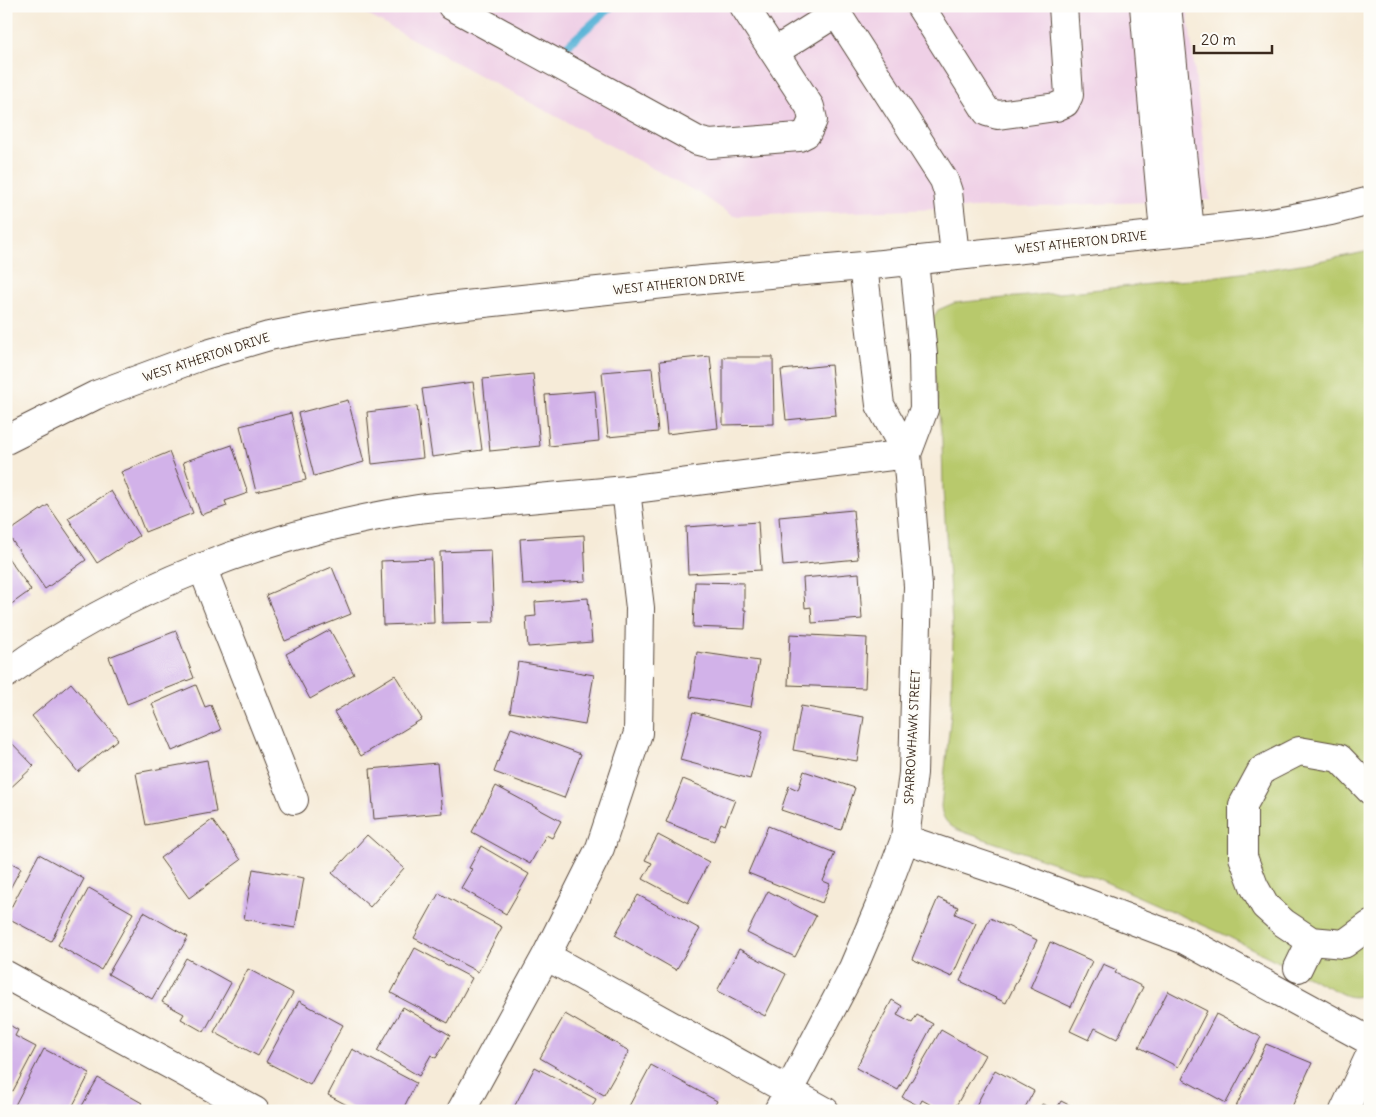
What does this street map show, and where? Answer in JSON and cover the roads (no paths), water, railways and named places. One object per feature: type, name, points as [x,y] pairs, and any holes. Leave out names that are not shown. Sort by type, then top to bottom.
[{"type":"street","points":[[464,8],[698,141],[710,144],[798,137],[808,133],[813,120],[810,107],[744,6]]},
{"type":"street","points":[[920,6],[986,112],[998,115],[1056,107],[1065,103],[1069,95],[1063,6]]},
{"type":"street","points":[[1144,6],[1177,232]]},
{"type":"street","points":[[1167,6],[1177,232]]},
{"type":"street","points":[[774,52],[834,9],[944,180],[948,192],[954,255]]},
{"type":"street","name":"WEST ATHERTON DRIVE","points":[[6,440],[96,395],[204,355],[269,336],[375,317],[448,306],[702,280],[863,266],[1266,223],[1331,211],[1370,201]]},
{"type":"street","points":[[907,454],[924,408],[923,355],[914,260]]},
{"type":"street","points":[[863,266],[880,405],[907,454]]},
{"type":"street","points":[[6,674],[32,656],[116,606],[202,566],[303,532],[412,510],[626,490],[907,454]]},
{"type":"street","name":"SPARROWHAWK STREET","points":[[784,1101],[853,968],[905,839],[913,773],[918,586],[907,454]]},
{"type":"street","points":[[461,1111],[546,956],[600,848],[638,733],[640,608],[626,490]]},
{"type":"street","points":[[202,566],[294,800]]},
{"type":"street","points":[[1370,790],[1339,758],[1299,751],[1262,770],[1244,805],[1243,857],[1254,886],[1265,906],[1284,923],[1312,941],[1344,944],[1370,925]]},
{"type":"street","points":[[905,839],[1021,878],[1185,940],[1370,1042]]},
{"type":"street","points":[[1298,968],[1312,941]]},
{"type":"street","points":[[546,956],[784,1101],[825,1111]]},
{"type":"street","points":[[6,975],[255,1111]]},
{"type":"street","points":[[1344,1111],[1370,1055]]},
{"type":"waterway","points":[[567,46],[612,6]]}]
